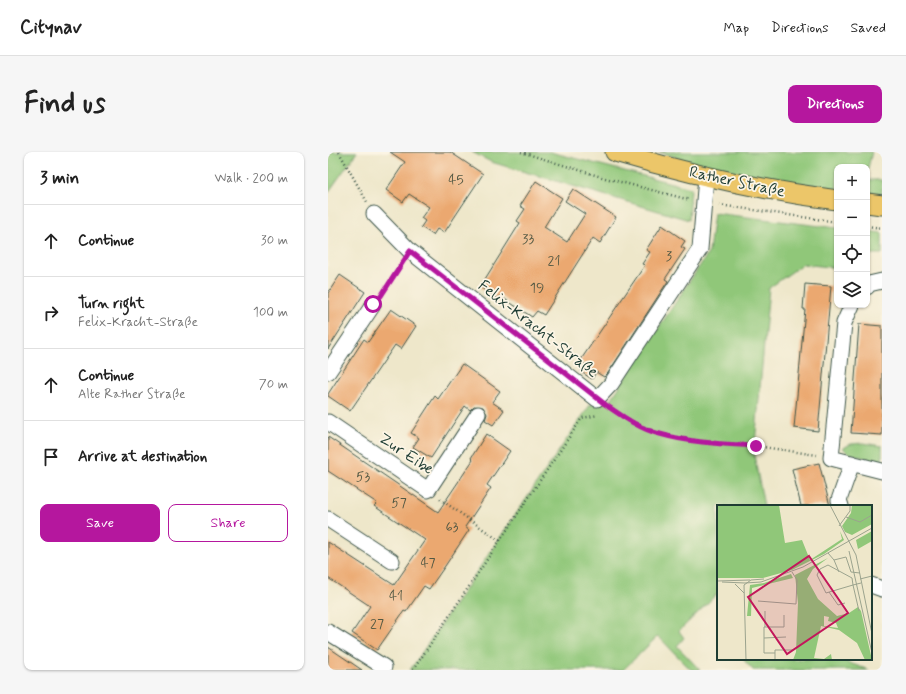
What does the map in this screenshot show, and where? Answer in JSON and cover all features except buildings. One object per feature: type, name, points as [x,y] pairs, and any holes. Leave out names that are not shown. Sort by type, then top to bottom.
[{"type":"main road","name":"Rather Straße","points":[[616,152],[706,177],[792,194],[834,200]]},
{"type":"main road","points":[[870,203],[882,205]]},
{"type":"street","name":"Felix-Kracht-Straße","points":[[374,214],[410,251],[597,398],[611,384],[700,249],[706,177]]},
{"type":"street","points":[[870,284],[882,281]]},
{"type":"street","points":[[328,372],[373,304]]},
{"type":"street","points":[[851,308],[844,323],[831,458],[882,472]]},
{"type":"street","name":"Zur Eibe","points":[[328,422],[428,490],[478,414]]},
{"type":"street","points":[[840,505],[839,500],[852,463]]},
{"type":"street","points":[[328,519],[392,561]]},
{"type":"street","points":[[872,585],[882,589]]},
{"type":"street","points":[[328,632],[384,667]]},
{"type":"path","points":[[339,152],[374,214]]},
{"type":"path","points":[[521,152],[604,178],[703,203],[834,222]]},
{"type":"path","points":[[870,226],[882,228]]},
{"type":"path","points":[[373,304],[381,296],[410,251]]},
{"type":"path","points":[[597,398],[628,420],[659,434],[708,443],[756,446],[831,458]]},
{"type":"path","points":[[606,414],[610,408]]},
{"type":"path","points":[[413,670],[582,418],[600,415]]},
{"type":"path","points":[[428,490],[500,542]]},
{"type":"green space","points":[[328,152],[357,152],[328,193]]},
{"type":"green space","points":[[472,152],[550,152],[691,188],[689,220],[491,162]]},
{"type":"green space","points":[[659,152],[872,152],[869,164],[834,164],[834,189],[715,170]]},
{"type":"green space","points":[[870,180],[882,180],[882,194],[870,193]]},
{"type":"green space","points":[[714,213],[834,228],[834,268],[803,264],[769,288],[754,455],[764,505],[717,505],[717,594],[679,631],[684,638],[677,646],[700,670],[691,670],[658,636],[623,670],[410,670],[590,405],[610,401],[709,252]]},
{"type":"green space","points":[[870,231],[882,233],[882,254],[870,254]]},
{"type":"green space","points":[[863,443],[882,446],[882,463],[848,453],[843,448],[851,444]]},
{"type":"green space","points":[[744,660],[841,660],[869,670],[753,670]]},
{"type":"route","points":[[373,304],[381,296],[410,251],[606,405],[628,420],[659,434],[708,443],[756,446]]}]
